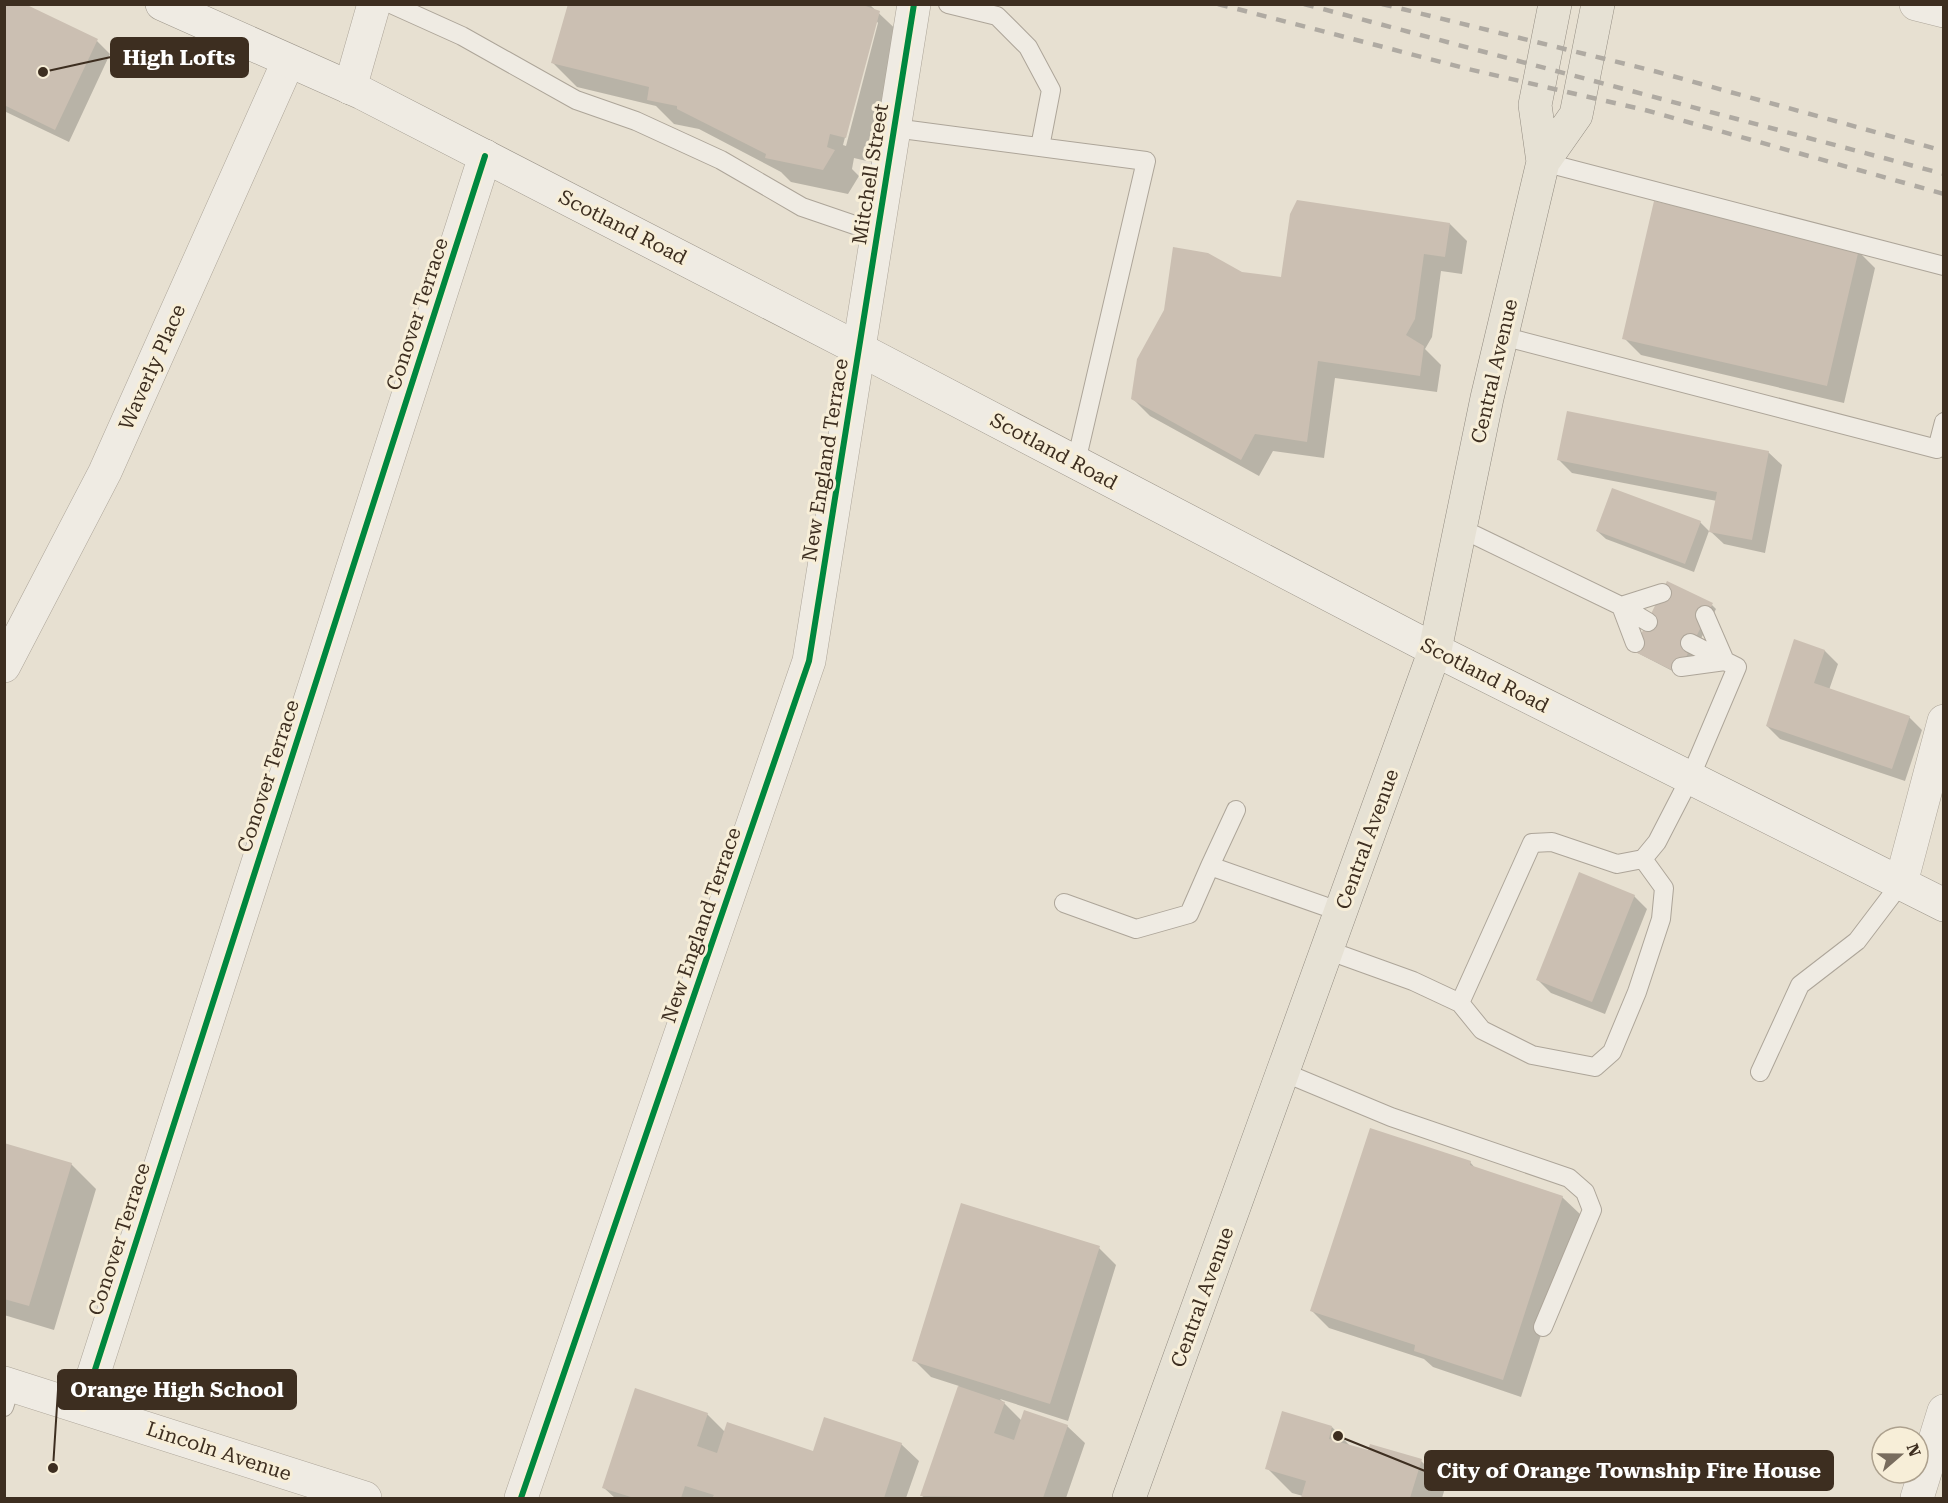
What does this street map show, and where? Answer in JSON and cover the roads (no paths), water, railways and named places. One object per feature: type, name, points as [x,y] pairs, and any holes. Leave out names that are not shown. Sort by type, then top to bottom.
[{"type":"main road","name":"Central Avenue","points":[[1129,1498],[1435,650],[1502,336],[1543,162],[1535,105],[1555,4]]},
{"type":"main road","name":"Central Avenue","points":[[1543,162],[1576,115],[1598,4]]},
{"type":"street","name":"Scotland Road","points":[[162,4],[350,88],[859,349],[1435,650],[1944,905]]},
{"type":"street","points":[[350,88],[374,4]]},
{"type":"street","name":"Mitchell Street","points":[[859,349],[914,4]]},
{"type":"street","points":[[1916,4],[1944,11]]},
{"type":"street","name":"Waverly Place","points":[[4,666],[105,472],[288,62]]},
{"type":"street","name":"Conover Terrace","points":[[83,1407],[484,156]]},
{"type":"street","name":"New England Terrace","points":[[521,1498],[809,660],[859,349]]},
{"type":"street","points":[[1900,883],[1944,721]]},
{"type":"street","name":"Lincoln Avenue","points":[[7,1392],[83,1407],[365,1498]]},
{"type":"street","points":[[1917,1498],[1944,1411]]},
{"type":"lane","points":[[391,4],[471,41],[576,100],[636,121],[721,160],[802,207],[878,233]]},
{"type":"lane","points":[[948,4],[997,16],[1028,47],[1051,90],[1040,147]]},
{"type":"lane","points":[[894,128],[1146,161],[1076,462]]},
{"type":"lane","points":[[1543,162],[1944,266]]},
{"type":"lane","points":[[1502,336],[1937,449],[1944,422]]},
{"type":"lane","points":[[1460,528],[1621,606],[1648,622]]},
{"type":"lane","points":[[1621,606],[1662,593]]},
{"type":"lane","points":[[1621,606],[1635,644]]},
{"type":"lane","points":[[1705,615],[1725,662]]},
{"type":"lane","points":[[1460,1003],[1532,843],[1552,842],[1617,864],[1643,859],[1657,842],[1690,778],[1737,668],[1690,643]]},
{"type":"lane","points":[[1681,667],[1725,662]]},
{"type":"lane","points":[[1064,903],[1136,929],[1189,914],[1236,810]]},
{"type":"lane","points":[[1327,950],[1413,981],[1460,1003],[1482,1030],[1532,1055],[1595,1067],[1612,1052],[1637,992],[1661,919],[1664,888],[1643,859]]},
{"type":"lane","points":[[1210,866],[1341,912]]},
{"type":"lane","points":[[1760,1072],[1800,985],[1857,941],[1900,883]]},
{"type":"lane","points":[[1283,1072],[1391,1117],[1569,1178],[1585,1192],[1592,1210],[1543,1327]]},
{"type":"railway","points":[[1218,4],[1468,69],[1645,110],[1944,194]]},
{"type":"railway","points":[[1304,4],[1944,174]]},
{"type":"railway","points":[[1382,4],[1654,71],[1944,151]]},
{"type":"place","name":"High Lofts","points":[[43,72]]},
{"type":"place","name":"City of Orange Township Fire House","points":[[1338,1436]]},
{"type":"place","name":"Orange High School","points":[[53,1468]]}]
